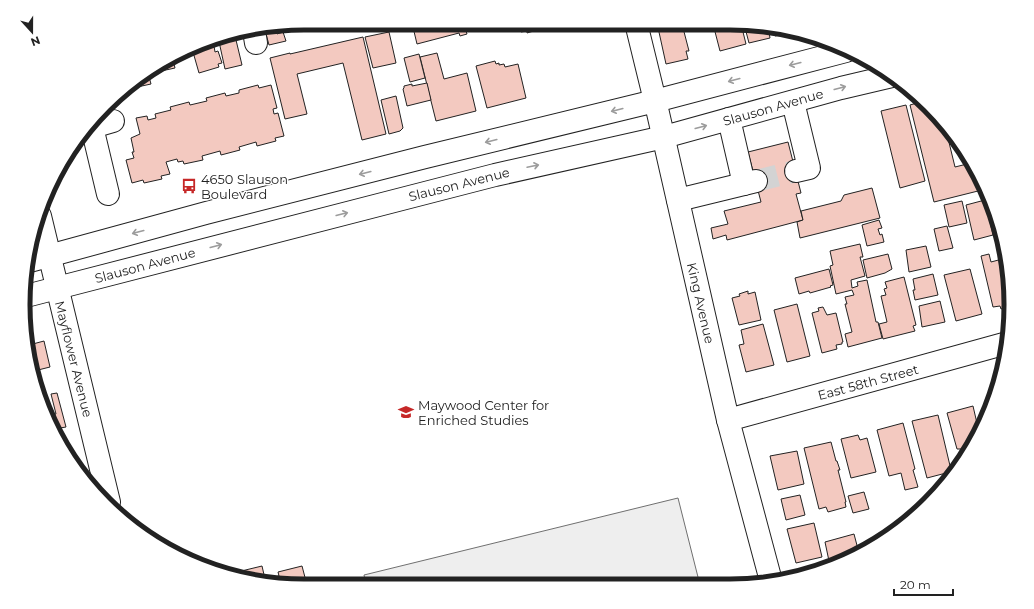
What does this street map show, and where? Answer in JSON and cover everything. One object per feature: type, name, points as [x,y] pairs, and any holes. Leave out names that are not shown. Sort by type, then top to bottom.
[{"type":"main road","name":"King Avenue","points":[[637,30],[664,137],[728,420],[770,576]]},
{"type":"main road","points":[[39,259],[258,200],[425,157],[655,101],[839,53]]},
{"type":"main road","name":"Slauson Avenue","points":[[31,295],[229,242],[495,175],[664,137],[885,78]]},
{"type":"main road","points":[[793,102],[809,168],[796,171]]},
{"type":"main road","points":[[678,200],[750,182],[728,119]]},
{"type":"main road","points":[[97,125],[113,121]]},
{"type":"main road","points":[[92,131],[108,194]]},
{"type":"main road","name":"Mayflower Avenue","points":[[40,231],[39,259],[57,289],[108,496]]},
{"type":"main road","name":"East 58th Street","points":[[728,420],[1001,345]]},
{"type":"shaded area","points":[[678,498],[698,579],[365,579],[364,575]]},
{"type":"building","points":[[414,30],[470,30],[466,31],[467,34],[460,36],[459,33],[417,44]]},
{"type":"building","points":[[521,30],[537,30],[527,33],[527,31],[521,32]]},
{"type":"building","points":[[659,30],[684,30],[689,51],[686,51],[688,59],[666,64]]},
{"type":"building","points":[[715,30],[743,31],[746,44],[720,51]]},
{"type":"building","points":[[746,31],[769,33],[770,38],[749,43]]},
{"type":"building","points":[[277,32],[277,34],[283,32],[286,41],[269,45],[266,33]]},
{"type":"building","points":[[389,32],[396,63],[373,68],[365,37]]},
{"type":"building","points":[[363,37],[386,134],[362,140],[343,63],[297,74],[307,114],[285,119],[270,58]]},
{"type":"building","points":[[236,40],[242,65],[225,69],[219,44]]},
{"type":"building","points":[[214,46],[215,52],[218,51],[222,63],[218,64],[219,67],[199,73],[193,53]]},
{"type":"building","points":[[437,53],[444,79],[467,73],[476,111],[436,121],[420,57]]},
{"type":"building","points":[[419,54],[425,78],[410,82],[404,58]]},
{"type":"building","points":[[495,61],[496,64],[499,63],[499,65],[504,64],[505,67],[518,64],[526,98],[487,108],[476,66]]},
{"type":"building","points":[[174,63],[175,68],[160,71]]},
{"type":"building","points":[[149,78],[151,84],[137,87]]},
{"type":"building","points":[[427,83],[431,100],[407,106],[403,89],[404,86]]},
{"type":"building","points":[[258,85],[259,88],[271,85],[277,108],[273,109],[274,114],[278,113],[284,136],[275,138],[276,141],[257,146],[256,142],[239,147],[240,150],[221,155],[220,151],[202,156],[203,160],[184,164],[183,161],[178,162],[177,159],[166,162],[170,174],[161,176],[162,179],[144,183],[143,180],[132,183],[126,160],[134,158],[131,138],[140,134],[136,118],[147,116],[148,120],[156,118],[155,114],[171,110],[170,107],[189,102],[190,105],[207,101],[206,98],[225,93],[226,96],[239,93],[239,90]]},
{"type":"building","points":[[396,96],[403,128],[400,131],[389,134],[381,100]]},
{"type":"building","points":[[916,103],[924,110],[947,137],[955,167],[965,164],[979,191],[934,202],[910,105]]},
{"type":"building","points":[[906,105],[925,181],[900,188],[881,111]]},
{"type":"building","points":[[788,142],[801,193],[796,194],[803,220],[727,240],[726,235],[713,239],[711,228],[728,224],[724,211],[761,202],[748,152]]},
{"type":"building","points":[[872,188],[880,218],[800,238],[797,222],[803,220],[801,211],[841,201],[844,195]]},
{"type":"building","points":[[983,200],[993,235],[974,240],[966,205]]},
{"type":"building","points":[[962,201],[967,223],[949,227],[944,205]]},
{"type":"building","points":[[879,220],[882,228],[878,229],[880,235],[882,234],[884,242],[867,246],[862,225]]},
{"type":"building","points":[[947,226],[953,248],[939,251],[934,229]]},
{"type":"building","points":[[860,244],[863,257],[860,257],[865,276],[851,280],[852,288],[858,286],[857,282],[867,280],[876,322],[878,322],[882,338],[848,347],[845,334],[852,332],[845,304],[847,304],[845,297],[854,295],[852,290],[836,294],[830,266],[833,265],[830,251]]},
{"type":"building","points":[[926,246],[931,267],[909,272],[906,250]]},
{"type":"building","points":[[888,254],[892,269],[885,273],[867,278],[863,260]]},
{"type":"building","points":[[989,254],[991,262],[1000,259],[1004,308],[1001,309],[1000,306],[993,307],[981,256]]},
{"type":"building","points":[[829,269],[833,285],[830,286],[831,287],[810,293],[809,291],[799,294],[795,278]]},
{"type":"building","points":[[970,269],[982,314],[956,321],[944,275]]},
{"type":"building","points":[[933,274],[938,295],[915,300],[913,279]]},
{"type":"building","points":[[904,277],[916,325],[913,326],[915,331],[883,339],[879,324],[887,322],[881,296],[886,295],[884,289],[887,288],[885,282]]},
{"type":"building","points":[[748,291],[748,294],[755,292],[761,320],[739,325],[732,298],[740,296],[739,294]]},
{"type":"building","points":[[940,301],[945,322],[922,327],[919,306]]},
{"type":"building","points":[[797,304],[810,356],[787,362],[774,310]]},
{"type":"building","points":[[823,307],[827,315],[836,313],[843,342],[842,344],[836,345],[837,349],[822,353],[812,313],[819,311],[818,308]]},
{"type":"building","points":[[763,324],[774,365],[746,372],[739,345],[744,344],[741,330]]},
{"type":"building","points":[[44,341],[50,367],[38,370],[40,378],[35,358],[33,344]]},
{"type":"building","points":[[57,393],[66,427],[59,428],[58,426],[53,415],[56,414],[51,394]]},
{"type":"building","points":[[973,406],[977,424],[961,451],[961,449],[957,449],[947,413]]},
{"type":"building","points":[[938,415],[950,467],[946,473],[927,478],[912,421]]},
{"type":"building","points":[[903,423],[918,487],[905,490],[901,473],[889,476],[877,430]]},
{"type":"building","points":[[858,435],[860,440],[867,438],[876,472],[851,478],[841,439]]},
{"type":"building","points":[[831,442],[840,470],[838,470],[846,507],[828,512],[826,507],[819,509],[804,448]]},
{"type":"building","points":[[797,451],[804,484],[778,490],[770,456]]},
{"type":"building","points":[[864,492],[869,509],[853,513],[848,496]]},
{"type":"building","points":[[800,495],[805,515],[786,520],[781,499]]},
{"type":"building","points":[[814,523],[822,557],[796,563],[787,529]]},
{"type":"building","points":[[854,534],[858,547],[829,560],[825,542]]},
{"type":"building","points":[[262,566],[264,576],[251,574],[240,571]]},
{"type":"building","points":[[302,566],[305,579],[273,577],[279,576],[278,572]]},
{"type":"tunnel","points":[[756,181],[796,171]]},
{"type":"place","name":"4650 Slauson Boulevard","points":[[189,186]]},
{"type":"place","name":"Maywood Center for Enriched Studies","points":[[406,412]]}]
